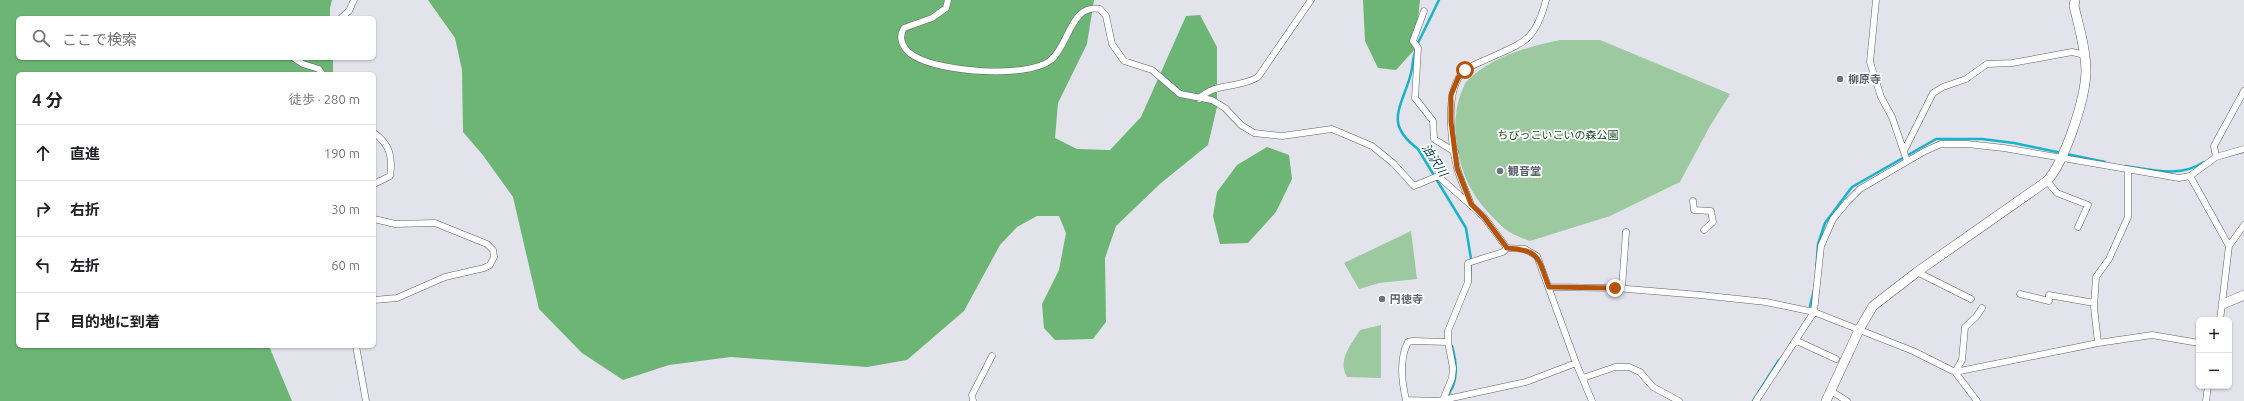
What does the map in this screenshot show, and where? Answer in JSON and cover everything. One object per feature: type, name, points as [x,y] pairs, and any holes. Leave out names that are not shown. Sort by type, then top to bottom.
[{"type":"street","points":[[343,16],[348,11],[354,0]]},
{"type":"street","points":[[948,0],[946,8],[932,18],[904,28],[901,33],[901,42],[913,56],[925,62],[945,67],[978,70],[1026,70],[1041,66],[1052,59],[1063,44],[1080,13],[1089,8],[1095,8],[1104,12],[1110,39],[1124,62],[1152,70],[1180,94],[1199,99],[1212,100],[1226,108],[1241,125],[1254,133],[1282,136],[1332,129],[1372,146],[1393,163],[1414,186],[1435,178],[1471,204],[1484,217],[1507,248]]},
{"type":"street","points":[[1199,99],[1205,92],[1215,88],[1249,83],[1258,78],[1311,0]]},
{"type":"street","points":[[1471,204],[1457,168],[1451,122],[1451,95],[1458,78],[1473,66],[1515,47],[1530,36],[1537,28],[1546,0]]},
{"type":"street","points":[[1876,0],[1870,62],[1881,97],[1892,117],[1907,161]]},
{"type":"street","points":[[1826,401],[1860,328],[1873,306],[1917,272],[2047,180],[2056,171],[2062,158],[2083,91],[2085,55],[2074,6],[2075,0]]},
{"type":"street","points":[[1424,12],[1413,40],[1418,48],[1415,98],[1433,121],[1434,139],[1455,152]]},
{"type":"street","points":[[1904,151],[1933,93],[1943,87],[1966,79],[1987,64],[2012,63],[2065,53],[2085,55]]},
{"type":"street","points":[[297,60],[303,64],[319,69],[321,72]]},
{"type":"street","points":[[2216,157],[2214,146],[2244,91]]},
{"type":"street","points":[[376,135],[385,142],[389,148],[391,163],[390,176],[376,183]]},
{"type":"street","points":[[1756,401],[1797,341],[1814,312],[1821,246],[1833,219],[1860,189],[1907,161],[1941,144],[1968,144],[2004,148],[2179,178],[2190,176],[2216,157],[2244,148]]},
{"type":"street","points":[[2098,343],[2094,303],[2096,277],[2109,259],[2128,217],[2128,170]]},
{"type":"street","points":[[2190,176],[2229,246]]},
{"type":"street","points":[[2047,180],[2057,193],[2088,205],[2078,227]]},
{"type":"street","points":[[1694,201],[1694,210],[1711,211],[1713,222],[1704,230]]},
{"type":"street","points":[[376,219],[395,224],[435,223],[487,244],[494,250],[494,257],[490,265],[484,268],[445,277],[397,298],[376,300]]},
{"type":"street","points":[[2221,317],[2229,246],[2244,225]]},
{"type":"street","points":[[1622,288],[1626,232]]},
{"type":"street","points":[[1441,400],[1452,373],[1448,331],[1468,282],[1471,262],[1503,252],[1507,248],[1524,249],[1537,256],[1576,363],[1592,401]]},
{"type":"street","points":[[1917,272],[1971,299]]},
{"type":"street","points":[[1549,287],[1622,288],[1766,302],[1814,312],[1860,328],[1955,372],[1976,401]]},
{"type":"street","points":[[2020,294],[2048,301],[2049,295],[2094,303]]},
{"type":"street","points":[[2223,304],[2244,295]]},
{"type":"street","points":[[1955,372],[1962,360],[1965,327],[1976,317],[1982,308]]},
{"type":"street","points":[[1955,372],[2098,343],[2152,335],[2196,342]]},
{"type":"street","points":[[1797,341],[1836,359]]},
{"type":"street","points":[[1448,342],[1408,342],[1405,349],[1404,389],[1406,400],[1441,400],[1526,382],[1576,363]]},
{"type":"street","points":[[356,348],[366,401]]},
{"type":"street","points":[[973,401],[972,395],[992,356]]},
{"type":"street","points":[[1583,378],[1615,367],[1629,367],[1640,372],[1653,387],[1678,401]]},
{"type":"street","points":[[2206,401],[2208,389]]},
{"type":"street","points":[[1831,391],[1847,401]]},
{"type":"green space","points":[[0,0],[332,0],[330,16],[16,16],[16,60],[333,60],[333,72],[16,72],[16,348],[270,348],[292,401],[0,401]]},
{"type":"green space","points":[[428,0],[1094,0],[1087,44],[1058,103],[1055,138],[1077,149],[1110,150],[1141,117],[1186,16],[1200,15],[1217,47],[1217,107],[1208,145],[1161,183],[1116,226],[1105,258],[1106,322],[1093,339],[1055,340],[1044,328],[1042,304],[1059,270],[1066,233],[1059,216],[1037,216],[1017,227],[1000,245],[964,311],[907,360],[867,367],[731,357],[669,365],[623,380],[582,353],[539,309],[513,197],[482,154],[463,132],[462,70],[455,38]]},
{"type":"green space","points":[[1363,0],[1420,0],[1415,49],[1396,70],[1378,68],[1365,41]]},
{"type":"green space","name":"ちびっこいこいの森公園","points":[[1560,40],[1600,40],[1730,94],[1710,126],[1680,182],[1610,216],[1530,241],[1514,235],[1505,229],[1486,210],[1473,193],[1465,176],[1458,153],[1455,128],[1456,116],[1461,93],[1465,84],[1476,73],[1486,66],[1510,54]]},
{"type":"green space","points":[[1267,147],[1289,155],[1292,179],[1276,212],[1248,243],[1220,244],[1213,216],[1217,192],[1237,165]]},
{"type":"green space","points":[[1411,231],[1417,279],[1379,283],[1359,289],[1344,263]]},
{"type":"green space","points":[[1381,325],[1381,378],[1347,377],[1344,371],[1344,359],[1349,347],[1360,330]]},
{"type":"waterway","name":"油沢川","points":[[1417,45],[1439,0]]},
{"type":"waterway","name":"油沢川","points":[[1416,49],[1411,74],[1399,108],[1398,124],[1401,132],[1418,149],[1466,228],[1471,259],[1470,281]]},
{"type":"waterway","points":[[1816,272],[1818,244],[1825,223],[1852,187],[1936,139],[1982,139],[2014,143],[2105,162]]},
{"type":"waterway","points":[[2125,166],[2166,172],[2185,170],[2204,162]]},
{"type":"waterway","points":[[1810,306],[1814,290]]},
{"type":"waterway","name":"油沢川","points":[[1446,398],[1453,386],[1456,373],[1452,346]]},
{"type":"waterway","points":[[1753,401],[1779,360]]},
{"type":"place","name":"柳原寺","points":[[1840,79]]},
{"type":"place","name":"観音堂","points":[[1500,171]]},
{"type":"place","name":"円徳寺","points":[[1382,299]]},
{"type":"route","points":[[1465,70],[1458,78],[1451,95],[1451,122],[1457,168],[1471,204],[1484,217],[1507,248],[1524,249],[1537,256],[1549,287],[1615,288]]}]
